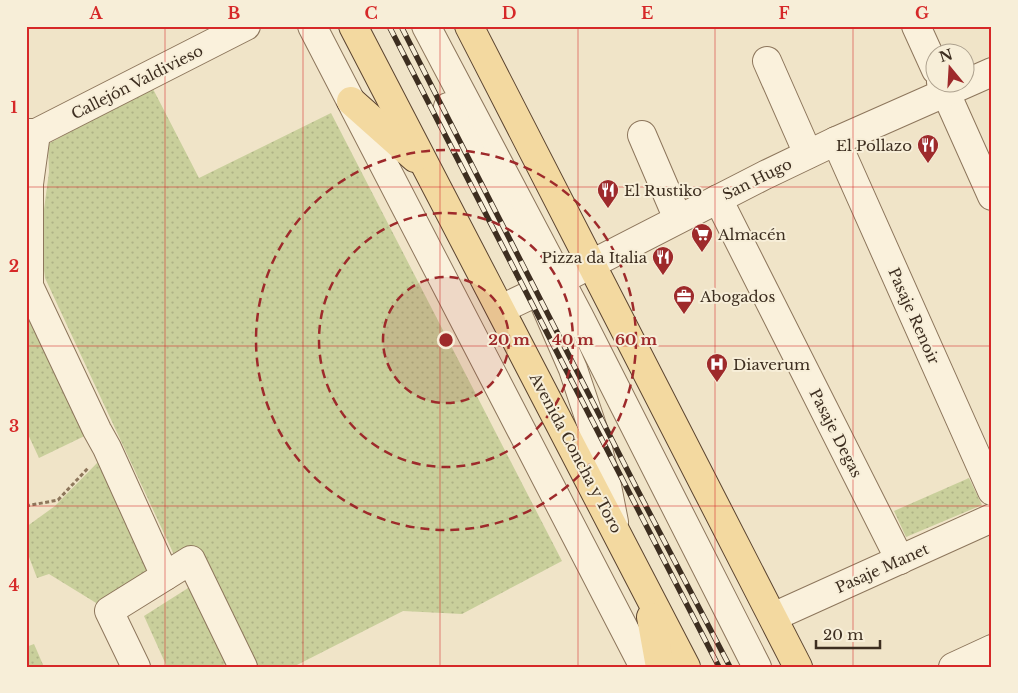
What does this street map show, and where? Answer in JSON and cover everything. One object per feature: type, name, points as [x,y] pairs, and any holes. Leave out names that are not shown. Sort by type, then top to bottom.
[{"type":"main road","name":"Avenida Concha y Toro","points":[[353,26],[615,527],[686,667]]},
{"type":"main road","points":[[469,26],[773,617],[793,660]]},
{"type":"main road","points":[[351,101],[430,172]]},
{"type":"main road","points":[[644,586],[660,667]]},
{"type":"street","name":"Callejón Valdivieso","points":[[31,133],[246,26]]},
{"type":"street","points":[[312,26],[644,667]]},
{"type":"street","points":[[410,26],[431,72],[757,667]]},
{"type":"street","points":[[426,26],[549,286],[596,441],[615,527]]},
{"type":"street","points":[[916,26],[926,48]]},
{"type":"street","points":[[766,61],[808,154]]},
{"type":"street","name":"San Hugo","points":[[976,75],[992,72]]},
{"type":"street","name":"San Hugo","points":[[501,309],[836,141],[926,90]]},
{"type":"street","points":[[945,92],[992,196]]},
{"type":"street","points":[[31,133],[29,286],[107,448],[165,576]]},
{"type":"street","points":[[642,135],[678,219]]},
{"type":"street","name":"Pasaje Renoir","points":[[836,141],[992,491]]},
{"type":"street","name":"Pasaje Degas","points":[[718,199],[900,560]]},
{"type":"street","name":"Pasaje Manet","points":[[773,617],[992,518]]},
{"type":"street","points":[[136,667],[109,612],[191,560],[244,667]]},
{"type":"street","points":[[953,667],[992,649]]},
{"type":"path","points":[[26,506],[58,500],[107,448]]},
{"type":"green space","points":[[152,87],[199,178],[331,113],[562,561],[462,614],[403,611],[293,667],[253,667],[176,559],[45,278],[40,239],[49,172],[48,144]]},
{"type":"green space","points":[[26,287],[97,430],[39,458],[26,430]]},
{"type":"green space","points":[[99,461],[150,574],[101,606],[49,574],[37,578],[26,549],[26,527],[55,506]]},
{"type":"green space","points":[[969,478],[982,505],[906,537],[894,511]]},
{"type":"green space","points":[[196,583],[232,662],[217,667],[167,667],[144,616]]},
{"type":"green space","points":[[34,644],[44,667],[26,667],[26,647]]},
{"type":"railway","points":[[389,26],[719,667]]},
{"type":"railway","points":[[401,26],[730,667]]},
{"type":"place","name":"El Pollazo","points":[[928,164]]},
{"type":"place","name":"El Rustiko","points":[[608,209]]},
{"type":"place","name":"Almacén","points":[[702,253]]},
{"type":"place","name":"Pizza da Italia","points":[[663,276]]},
{"type":"place","name":"Abogados","points":[[684,315]]},
{"type":"place","name":"Diaverum","points":[[717,383]]}]
